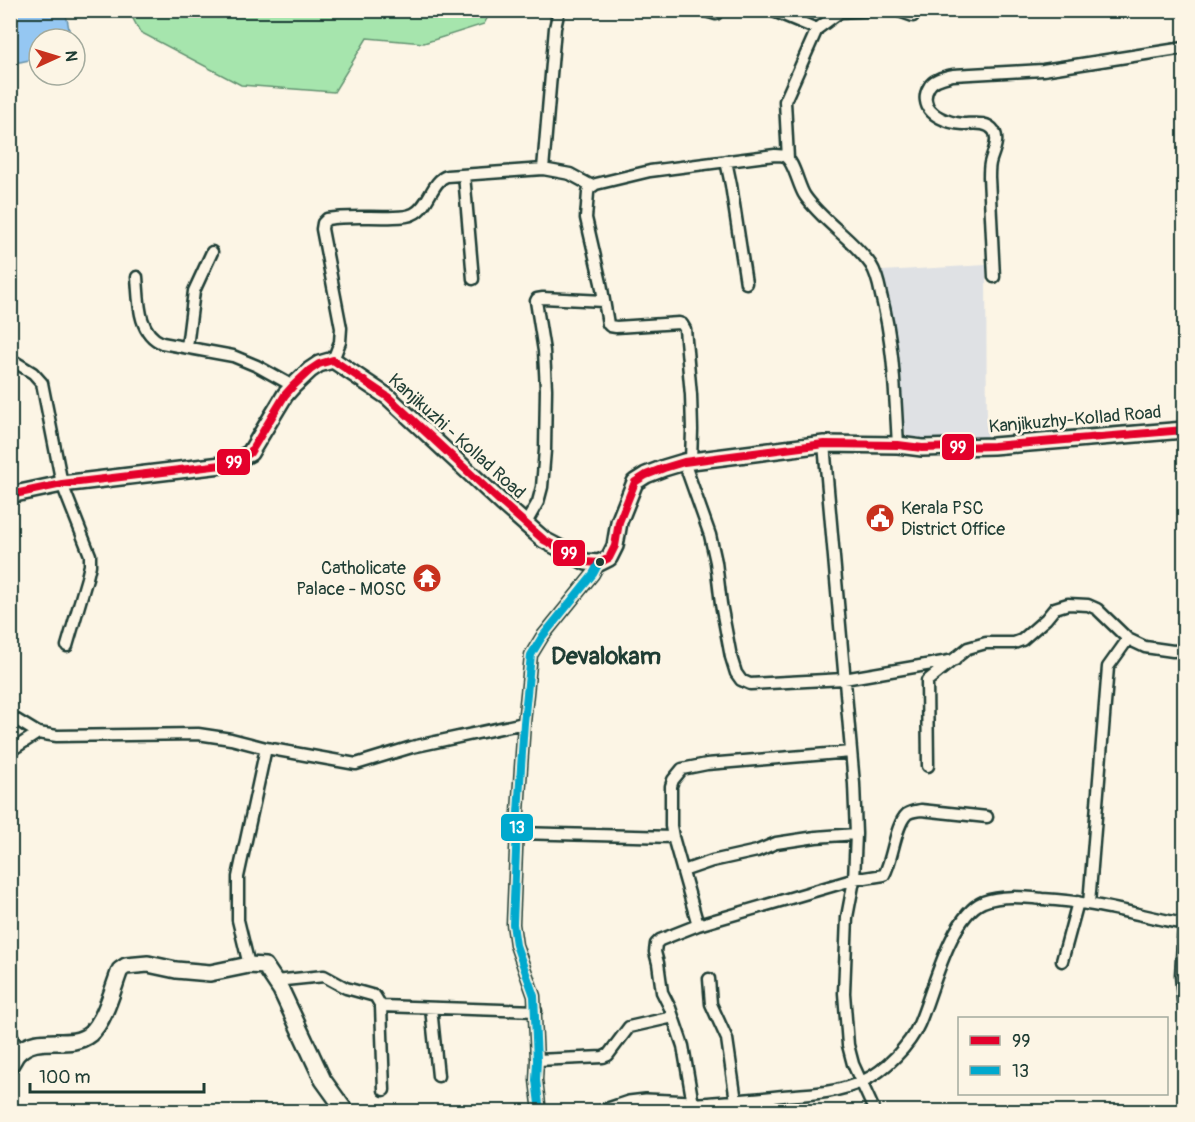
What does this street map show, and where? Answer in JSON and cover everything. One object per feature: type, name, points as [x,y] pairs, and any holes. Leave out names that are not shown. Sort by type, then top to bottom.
[{"type":"main road","points":[[11,497],[62,484],[230,464],[250,453],[285,395],[293,386],[309,370],[333,360]]},
{"type":"main road","name":"Kanjikuzhi - Kollad Road","points":[[333,360],[388,397],[544,540],[586,562],[599,563]]},
{"type":"main road","name":"Kanjikuzhy-Kollad Road","points":[[599,563],[609,558],[615,546],[619,522],[635,482],[664,468],[687,462],[824,444],[897,445],[922,448],[993,446],[1185,430]]},
{"type":"main road","points":[[15,1058],[34,1043],[77,1040],[90,1034],[102,1017],[120,970],[126,966],[148,964],[176,970],[210,972],[249,965],[265,966],[286,1000],[323,1080],[346,1112]]},
{"type":"main road","points":[[605,1112],[629,1104],[646,1102],[694,1108]]},
{"type":"street","points":[[543,169],[555,28],[559,10]]},
{"type":"street","points":[[702,10],[716,14],[717,10]]},
{"type":"street","points":[[771,10],[817,29]]},
{"type":"street","points":[[788,159],[785,101],[817,29],[840,12],[873,10]]},
{"type":"street","points":[[896,10],[913,16]]},
{"type":"street","points":[[994,276],[988,177],[996,143],[995,133],[993,129],[984,124],[960,124],[932,113],[927,106],[925,96],[929,85],[953,75],[1043,70],[1185,48]]},
{"type":"street","points":[[897,445],[889,332],[878,281],[873,268],[866,259],[804,194],[788,159],[783,155],[775,155],[650,171],[592,186],[588,193],[586,218],[610,326],[679,323],[684,326],[692,430],[687,462],[710,535],[721,604],[736,673],[741,680],[750,684],[844,679],[955,660]]},
{"type":"street","points":[[726,161],[746,283]]},
{"type":"street","points":[[333,360],[340,342],[341,328],[322,229],[327,219],[413,214],[425,203],[442,177],[543,169],[570,174],[592,186]]},
{"type":"street","points":[[464,175],[473,279]]},
{"type":"street","points":[[187,346],[194,291],[212,252]]},
{"type":"street","points":[[137,277],[141,317],[152,338],[162,343],[233,356],[293,386]]},
{"type":"street","points":[[526,523],[538,502],[542,487],[545,450],[544,351],[537,299],[604,301]]},
{"type":"street","points":[[10,359],[33,373],[42,383],[62,484],[91,560],[67,646]]},
{"type":"street","points":[[824,444],[856,834],[854,880],[847,917],[844,993],[848,1045],[853,1064],[875,1112]]},
{"type":"street","points":[[540,1112],[536,1080],[534,996],[516,945],[513,924],[524,723],[531,655],[542,637],[593,574],[599,563]]},
{"type":"street","points":[[928,766],[927,681],[968,648],[1022,640],[1055,608],[1068,604],[1088,604],[1097,609],[1128,639],[1144,647],[1173,651],[1185,650]]},
{"type":"street","points":[[1062,961],[1084,903],[1108,667],[1128,639]]},
{"type":"street","points":[[10,716],[38,734],[57,736],[198,734],[356,764],[412,747],[524,723]]},
{"type":"street","points":[[10,751],[38,734]]},
{"type":"street","points":[[249,965],[238,920],[238,877],[266,748]]},
{"type":"street","points":[[698,925],[672,837],[671,786],[682,769],[707,764],[850,752]]},
{"type":"street","points":[[987,817],[913,811],[906,815],[900,823],[889,866],[884,875],[859,878],[698,925],[660,940],[656,944],[655,952],[662,992],[683,1046],[694,1108],[736,1101],[833,1091],[861,1082],[886,1066],[909,1041],[919,1026],[945,954],[960,924],[972,909],[982,902],[995,899],[1008,897],[1084,903],[1184,924],[1181,975],[1183,1001],[1185,1002]]},
{"type":"street","points":[[517,833],[672,837]]},
{"type":"street","points":[[682,871],[712,861],[757,851],[776,843],[856,834]]},
{"type":"street","points":[[275,981],[324,976],[346,987],[375,996],[381,1006],[384,1090]]},
{"type":"street","points":[[709,979],[711,1004],[727,1039],[736,1101]]},
{"type":"street","points":[[381,1006],[536,1011]]},
{"type":"street","points":[[431,1008],[438,1076]]},
{"type":"street","points":[[537,1060],[603,1057],[608,1055],[629,1027],[673,1017]]},
{"type":"street","points":[[10,1030],[14,1042],[15,1058]]},
{"type":"shaded area","points":[[986,265],[987,437],[907,445],[882,271]]},
{"type":"green space","points":[[129,11],[491,11],[484,24],[424,43],[367,38],[334,92],[241,85],[140,32]]},
{"type":"water","points":[[10,11],[64,11],[69,27],[27,27],[27,61],[11,62]]},
{"type":"transit line","name":"99","points":[[10,495],[62,484],[230,464],[250,453],[285,395],[293,386],[319,364],[333,360],[388,397],[544,540],[586,562],[599,563],[609,558],[615,546],[619,522],[635,482],[646,475],[684,462],[824,444],[898,445],[922,448],[993,446],[1184,430]]},
{"type":"transit line","name":"13","points":[[540,1112],[536,1080],[534,996],[516,945],[513,924],[517,827],[531,655],[542,637],[593,574],[599,563]]},
{"type":"place","name":"Kerala PSC District Office","points":[[880,518]]},
{"type":"place","name":"Catholicate Palace - MOSC","points":[[427,578]]},
{"type":"district","name":"Devalokam","points":[[606,656]]}]
